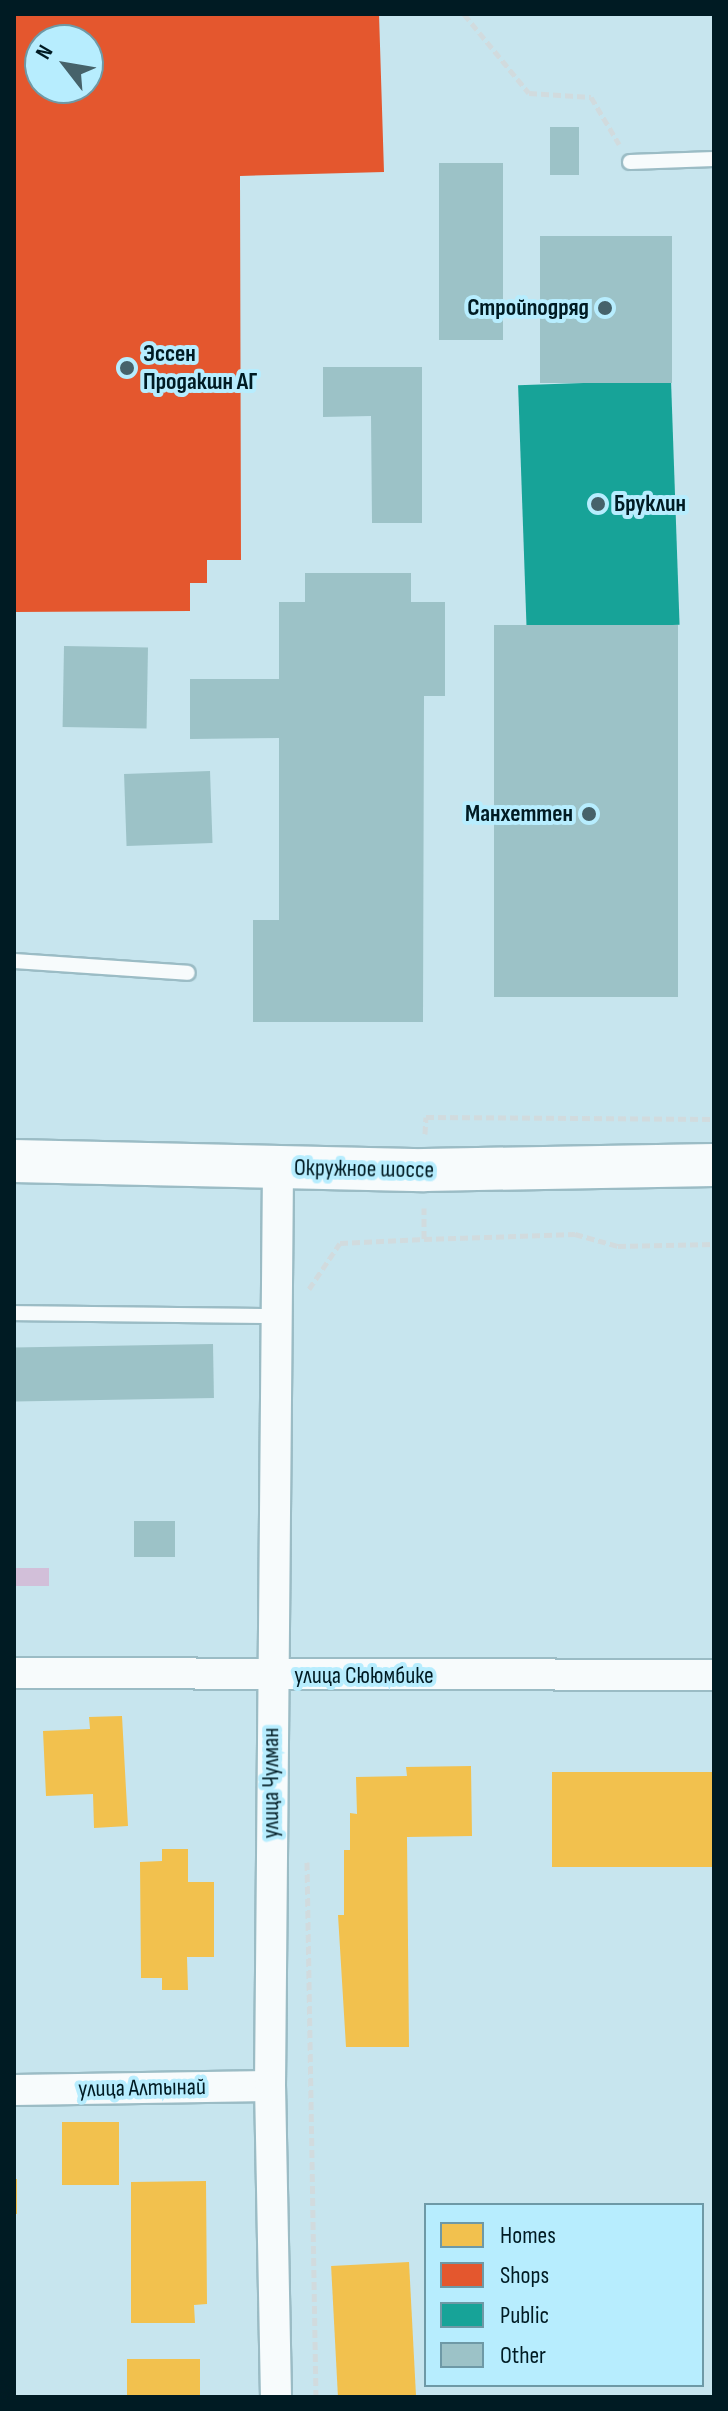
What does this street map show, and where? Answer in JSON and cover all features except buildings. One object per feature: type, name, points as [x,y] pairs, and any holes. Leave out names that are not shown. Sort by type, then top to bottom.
[{"type":"street","name":"Окружное шоссе","points":[[14,1161],[424,1170],[714,1165]]},
{"type":"street","name":"улица Чулман","points":[[276,2397],[270,2086],[272,1676],[289,1308],[278,1168]]},
{"type":"street","name":"улица Сююмбике","points":[[14,1673],[714,1675]]},
{"type":"street","name":"улица Алтынай","points":[[14,2090],[270,2086]]},
{"type":"lane","points":[[630,162],[714,159]]},
{"type":"lane","points":[[14,961],[188,973]]},
{"type":"lane","points":[[14,1313],[289,1308]]},
{"type":"path","points":[[464,14],[529,93],[591,97],[630,162]]},
{"type":"path","points":[[424,1239],[426,1117],[714,1119]]},
{"type":"path","points":[[289,1308],[340,1243],[575,1234],[618,1246],[714,1244]]},
{"type":"path","points":[[307,1849],[316,2397]]},
{"type":"shaded area","points":[[14,1568],[49,1568],[49,1586],[14,1586]]},
{"type":"place","name":"Стройподряд","points":[[605,308]]},
{"type":"place","name":"Эссен Продакшн АГ","points":[[127,368]]},
{"type":"place","name":"Бруклин","points":[[598,504]]},
{"type":"place","name":"Манхеттен","points":[[589,814]]}]
